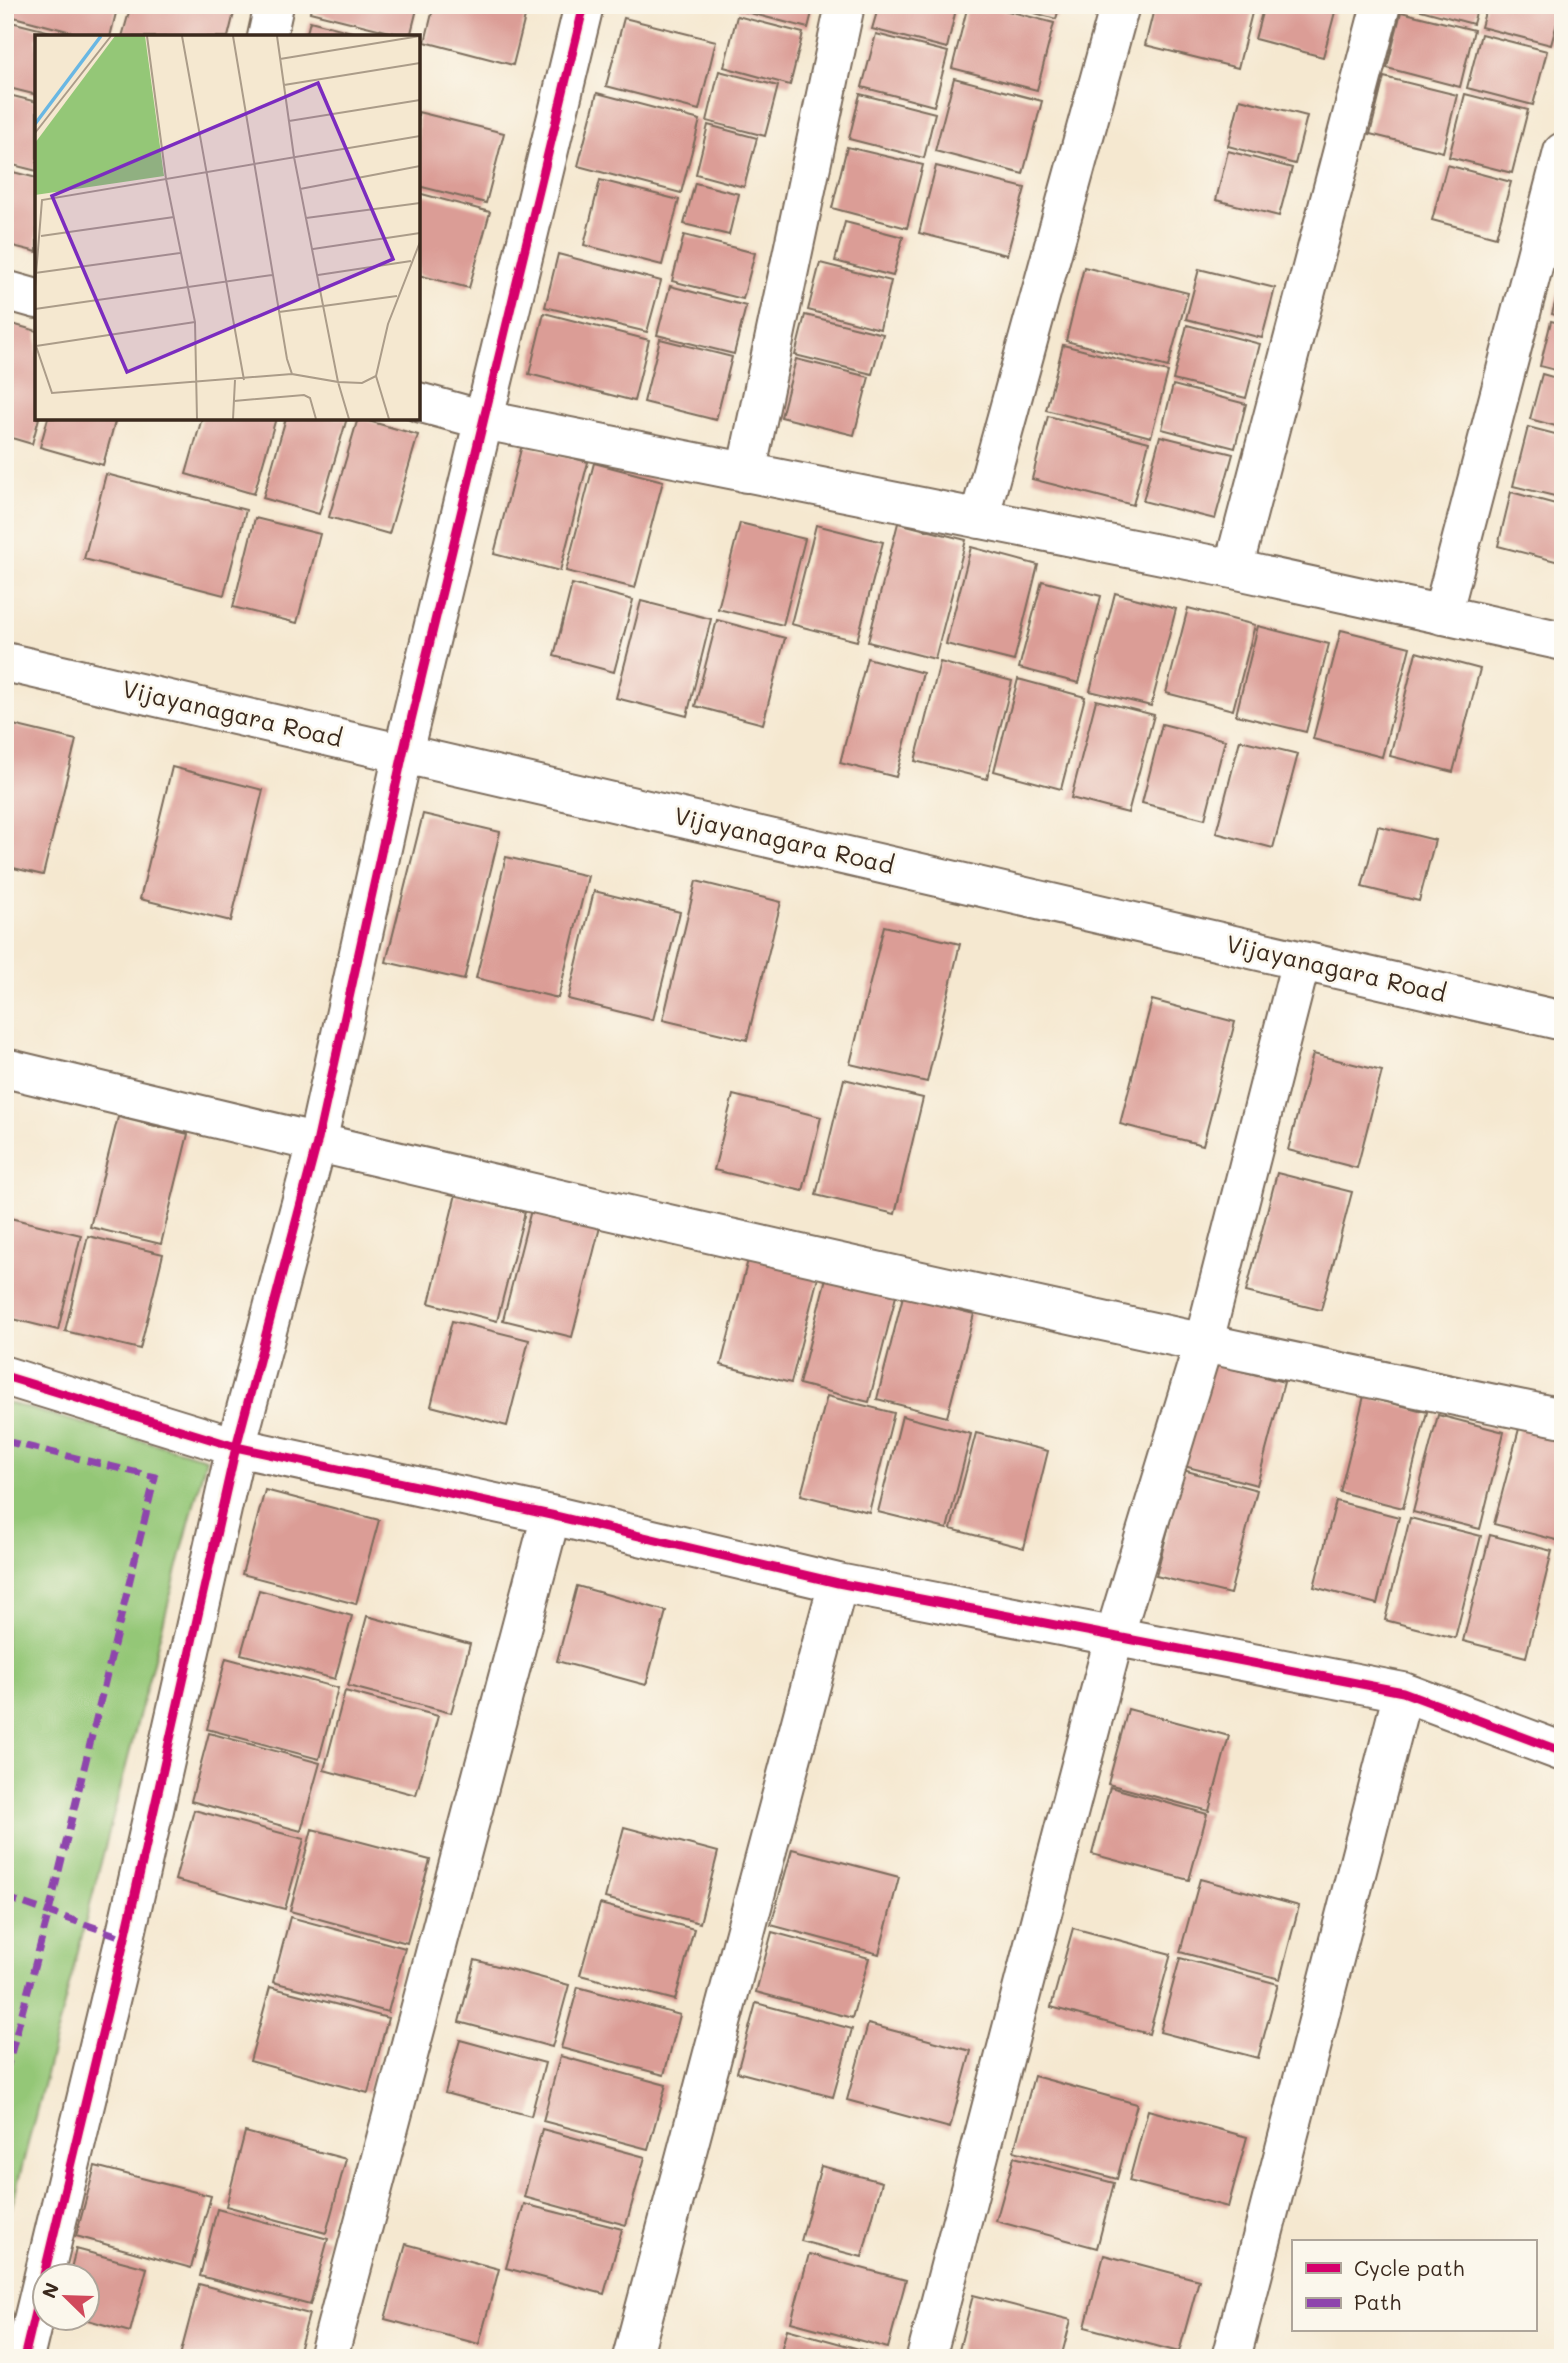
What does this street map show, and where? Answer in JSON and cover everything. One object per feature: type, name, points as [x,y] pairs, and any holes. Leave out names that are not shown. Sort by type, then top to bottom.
[{"type":"street","points":[[267,35],[274,5]]},
{"type":"street","points":[[24,2358],[125,1938],[236,1447],[317,1143],[403,753],[584,5]]},
{"type":"street","points":[[746,472],[845,5]]},
{"type":"street","points":[[979,519],[1120,5]]},
{"type":"street","points":[[1233,569],[1381,5]]},
{"type":"street","points":[[1442,615],[1563,152]]},
{"type":"street","points":[[5,290],[35,298]]},
{"type":"street","points":[[420,403],[484,420],[1233,569],[1563,641]]},
{"type":"street","name":"Vijayanagara Road","points":[[5,662],[1563,1021]]},
{"type":"street","points":[[926,2358],[1115,1634],[1203,1345],[1301,961]]},
{"type":"street","points":[[5,1068],[317,1143],[1203,1345],[1563,1418]]},
{"type":"street","points":[[5,1376],[236,1447],[551,1515],[838,1583],[1115,1634],[1403,1692],[1563,1752]]},
{"type":"street","points":[[328,2358],[551,1515]]},
{"type":"street","points":[[632,2358],[838,1583]]},
{"type":"street","points":[[1231,2358],[1403,1692]]},
{"type":"green space","points":[[5,1402],[206,1458],[5,2232]]},
{"type":"building","points":[[9,5],[118,5],[110,35],[83,35],[6,15]]},
{"type":"building","points":[[131,5],[236,5],[228,35],[123,35]]},
{"type":"building","points":[[312,5],[418,5],[410,35],[310,12]]},
{"type":"building","points":[[434,5],[528,5],[513,65],[425,42]]},
{"type":"building","points":[[739,5],[814,5],[808,28],[738,10]]},
{"type":"building","points":[[879,5],[957,5],[947,48],[872,29]]},
{"type":"building","points":[[968,5],[985,5],[1054,23],[1037,90],[952,68]]},
{"type":"building","points":[[1006,5],[1060,5],[1056,19]]},
{"type":"building","points":[[1155,5],[1254,5],[1238,68],[1145,45]]},
{"type":"building","points":[[1264,5],[1310,5],[1335,12],[1323,57],[1255,39]]},
{"type":"building","points":[[1402,5],[1478,5],[1473,24]]},
{"type":"building","points":[[1487,5],[1562,5],[1551,45],[1481,27]]},
{"type":"building","points":[[1401,12],[1474,30],[1460,87],[1387,68]]},
{"type":"building","points":[[737,16],[803,33],[790,85],[724,67]]},
{"type":"building","points":[[624,18],[716,41],[699,110],[606,86]]},
{"type":"building","points":[[7,21],[63,35],[35,35],[35,94],[5,87]]},
{"type":"building","points":[[310,21],[363,35],[306,35]]},
{"type":"building","points":[[876,34],[948,52],[934,106],[862,87]]},
{"type":"building","points":[[1481,34],[1547,51],[1533,105],[1467,88]]},
{"type":"building","points":[[719,71],[778,86],[765,136],[707,121]]},
{"type":"building","points":[[1384,77],[1457,95],[1443,152],[1370,134]]},
{"type":"building","points":[[954,78],[1042,101],[1023,174],[935,151]]},
{"type":"building","points":[[597,93],[700,120],[681,193],[578,166]]},
{"type":"building","points":[[5,94],[35,102],[35,170],[5,163]]},
{"type":"building","points":[[860,94],[935,113],[924,158],[849,139]]},
{"type":"building","points":[[1465,94],[1528,110],[1512,173],[1449,157]]},
{"type":"building","points":[[1240,99],[1307,116],[1295,164],[1228,146]]},
{"type":"building","points":[[420,112],[504,133],[486,203],[420,186]]},
{"type":"building","points":[[708,125],[757,138],[744,187],[696,174]]},
{"type":"building","points":[[847,147],[923,165],[907,228],[832,208]]},
{"type":"building","points":[[1228,151],[1292,168],[1279,216],[1216,200]]},
{"type":"building","points":[[1447,165],[1511,182],[1496,237],[1432,220]]},
{"type":"building","points":[[936,166],[1025,188],[1007,255],[919,233]]},
{"type":"building","points":[[5,170],[35,178],[35,252],[5,244]]},
{"type":"building","points":[[600,180],[679,200],[662,265],[584,245]]},
{"type":"building","points":[[695,183],[739,194],[729,235],[684,224]]},
{"type":"building","points":[[420,194],[490,212],[469,288],[420,276]]},
{"type":"building","points":[[845,222],[903,237],[893,276],[835,261]]},
{"type":"building","points":[[684,235],[755,253],[743,299],[672,281]]},
{"type":"building","points":[[558,254],[661,281],[647,332],[545,307]]},
{"type":"building","points":[[820,263],[891,281],[880,329],[808,310]]},
{"type":"building","points":[[1084,267],[1188,293],[1168,367],[1066,341]]},
{"type":"building","points":[[1199,269],[1275,288],[1262,338],[1186,319]]},
{"type":"building","points":[[1563,274],[1563,317],[1552,314]]},
{"type":"building","points":[[670,286],[746,306],[734,354],[657,335]]},
{"type":"building","points":[[544,313],[649,340],[634,401],[529,374]]},
{"type":"building","points":[[805,315],[883,334],[872,374],[795,355]]},
{"type":"building","points":[[1551,321],[1563,324],[1563,372],[1540,366]]},
{"type":"building","points":[[5,322],[35,330],[35,420],[38,420],[32,444],[5,436]]},
{"type":"building","points":[[1187,325],[1260,344],[1246,398],[1173,380]]},
{"type":"building","points":[[660,339],[732,357],[716,420],[644,402]]},
{"type":"building","points":[[1063,345],[1168,372],[1151,437],[1046,410]]},
{"type":"building","points":[[796,359],[869,377],[854,435],[781,417]]},
{"type":"building","points":[[1542,374],[1563,380],[1563,428],[1530,419]]},
{"type":"building","points":[[1173,385],[1246,404],[1235,448],[1162,429]]},
{"type":"building","points":[[1048,416],[1149,442],[1133,505],[1032,479]]},
{"type":"building","points":[[47,420],[115,420],[103,465],[40,447]]},
{"type":"building","points":[[201,420],[275,420],[254,494],[186,474]]},
{"type":"building","points":[[285,420],[346,420],[319,514],[263,498]]},
{"type":"building","points":[[357,420],[418,435],[389,534],[329,517]]},
{"type":"building","points":[[1528,427],[1563,436],[1563,498],[1513,486]]},
{"type":"building","points":[[1160,436],[1233,454],[1215,519],[1143,501]]},
{"type":"building","points":[[522,445],[588,462],[560,571],[494,554]]},
{"type":"building","points":[[594,463],[663,481],[635,588],[566,571]]},
{"type":"building","points":[[106,474],[246,510],[224,595],[84,559]]},
{"type":"building","points":[[1511,492],[1563,506],[1563,563],[1498,546]]},
{"type":"building","points":[[255,518],[320,534],[297,623],[233,607]]},
{"type":"building","points":[[740,523],[805,539],[783,625],[718,609]]},
{"type":"building","points":[[898,523],[966,540],[935,659],[868,642]]},
{"type":"building","points":[[816,525],[883,542],[857,641],[791,624]]},
{"type":"building","points":[[971,547],[1038,565],[1014,661],[946,644]]},
{"type":"building","points":[[1042,581],[1101,596],[1079,683],[1019,668]]},
{"type":"building","points":[[572,584],[633,600],[614,672],[554,656]]},
{"type":"building","points":[[1115,593],[1176,609],[1151,706],[1090,691]]},
{"type":"building","points":[[641,601],[711,619],[687,716],[616,698]]},
{"type":"building","points":[[1188,608],[1255,625],[1233,710],[1166,693]]},
{"type":"building","points":[[717,620],[785,638],[763,724],[695,706]]},
{"type":"building","points":[[1258,626],[1329,644],[1306,732],[1236,715]]},
{"type":"building","points":[[1341,630],[1410,647],[1382,757],[1313,739]]},
{"type":"building","points":[[1416,652],[1480,669],[1453,772],[1390,756]]},
{"type":"building","points":[[867,658],[923,673],[896,777],[840,763]]},
{"type":"building","points":[[940,662],[1012,681],[987,779],[915,761]]},
{"type":"building","points":[[1018,679],[1085,697],[1061,789],[994,771]]},
{"type":"building","points":[[1096,700],[1154,715],[1128,813],[1071,798]]},
{"type":"building","points":[[5,723],[76,740],[43,875],[5,866]]},
{"type":"building","points":[[1162,724],[1225,740],[1205,819],[1142,803]]},
{"type":"building","points":[[1240,740],[1298,754],[1273,848],[1216,833]]},
{"type":"building","points":[[172,767],[263,790],[231,921],[140,899]]},
{"type":"building","points":[[423,814],[500,832],[464,980],[386,962]]},
{"type":"building","points":[[1378,826],[1435,840],[1419,901],[1362,887]]},
{"type":"building","points":[[506,857],[588,876],[558,998],[476,978]]},
{"type":"building","points":[[696,881],[781,902],[747,1040],[663,1020]]},
{"type":"building","points":[[594,891],[680,912],[653,1020],[568,999]]},
{"type":"building","points":[[884,926],[960,944],[927,1082],[850,1064]]},
{"type":"building","points":[[1152,1000],[1235,1022],[1203,1145],[1120,1124]]},
{"type":"building","points":[[1313,1054],[1382,1071],[1357,1168],[1288,1150]]},
{"type":"building","points":[[844,1079],[923,1098],[895,1214],[816,1195]]},
{"type":"building","points":[[733,1095],[821,1117],[803,1191],[714,1170]]},
{"type":"building","points":[[118,1117],[188,1134],[161,1244],[90,1227]]},
{"type":"building","points":[[1277,1173],[1352,1192],[1321,1310],[1246,1292]]},
{"type":"building","points":[[456,1194],[525,1212],[497,1321],[429,1303]]},
{"type":"building","points":[[531,1210],[600,1227],[572,1337],[503,1320]]},
{"type":"building","points":[[10,1218],[81,1235],[58,1330],[5,1317],[5,1237]]},
{"type":"building","points":[[88,1236],[163,1254],[140,1349],[65,1331]]},
{"type":"building","points":[[749,1256],[819,1273],[791,1383],[721,1365]]},
{"type":"building","points":[[827,1274],[897,1292],[869,1402],[799,1384]]},
{"type":"building","points":[[903,1296],[974,1314],[947,1417],[877,1399]]},
{"type":"building","points":[[452,1321],[529,1340],[507,1426],[431,1406]]},
{"type":"building","points":[[1210,1363],[1284,1382],[1257,1485],[1184,1466]]},
{"type":"building","points":[[827,1396],[894,1413],[869,1512],[801,1495]]},
{"type":"building","points":[[1364,1396],[1427,1412],[1403,1508],[1340,1492]]},
{"type":"building","points":[[1438,1415],[1504,1432],[1480,1529],[1413,1512]]},
{"type":"building","points":[[902,1416],[971,1434],[947,1529],[878,1512]]},
{"type":"building","points":[[1521,1421],[1563,1432],[1560,1541],[1494,1524]]},
{"type":"building","points":[[976,1433],[1048,1451],[1024,1548],[951,1529]]},
{"type":"building","points":[[1183,1470],[1257,1490],[1230,1594],[1156,1576]]},
{"type":"building","points":[[265,1490],[379,1520],[356,1604],[242,1574]]},
{"type":"building","points":[[1336,1501],[1399,1517],[1377,1604],[1314,1587]]},
{"type":"building","points":[[1410,1518],[1481,1536],[1455,1638],[1385,1620]]},
{"type":"building","points":[[1490,1535],[1552,1551],[1526,1657],[1463,1641]]},
{"type":"building","points":[[577,1586],[666,1611],[646,1685],[557,1661]]},
{"type":"building","points":[[259,1590],[352,1616],[335,1679],[241,1654]]},
{"type":"building","points":[[367,1616],[470,1644],[451,1713],[348,1686]]},
{"type":"building","points":[[226,1658],[338,1688],[319,1759],[207,1729]]},
{"type":"building","points":[[345,1691],[438,1716],[416,1795],[324,1770]]},
{"type":"building","points":[[1128,1709],[1229,1736],[1209,1811],[1108,1784]]},
{"type":"building","points":[[209,1733],[320,1763],[301,1831],[191,1801]]},
{"type":"building","points":[[1110,1787],[1207,1814],[1189,1880],[1092,1854]]},
{"type":"building","points":[[194,1810],[304,1839],[285,1909],[175,1880]]},
{"type":"building","points":[[624,1827],[718,1852],[700,1923],[605,1898]]},
{"type":"building","points":[[312,1829],[430,1860],[407,1943],[290,1911]]},
{"type":"building","points":[[792,1849],[899,1877],[879,1954],[771,1925]]},
{"type":"building","points":[[1200,1879],[1299,1906],[1280,1979],[1180,1952]]},
{"type":"building","points":[[600,1904],[694,1929],[675,2000],[580,1975]]},
{"type":"building","points":[[290,1917],[405,1948],[388,2012],[273,1982]]},
{"type":"building","points":[[1073,1928],[1171,1954],[1149,2034],[1051,2007]]},
{"type":"building","points":[[772,1932],[869,1958],[852,2018],[756,1992]]},
{"type":"building","points":[[1180,1958],[1278,1984],[1258,2058],[1160,2032]]},
{"type":"building","points":[[475,1960],[569,1985],[552,2047],[459,2022]]},
{"type":"building","points":[[270,1987],[388,2018],[368,2093],[250,2061]]},
{"type":"building","points":[[578,1987],[680,2015],[664,2075],[561,2048]]},
{"type":"building","points":[[756,2003],[852,2029],[833,2097],[737,2072]]},
{"type":"building","points":[[868,2024],[971,2051],[950,2128],[847,2100]]},
{"type":"building","points":[[460,2040],[545,2063],[531,2116],[445,2093]]},
{"type":"building","points":[[560,2056],[666,2085],[648,2149],[543,2121]]},
{"type":"building","points":[[1034,2076],[1137,2104],[1117,2179],[1014,2151]]},
{"type":"building","points":[[1148,2110],[1247,2137],[1228,2207],[1129,2181]]},
{"type":"building","points":[[542,2129],[645,2157],[626,2225],[524,2197]]},
{"type":"building","points":[[245,2132],[346,2159],[326,2233],[226,2206]]},
{"type":"building","points":[[1014,2157],[1114,2183],[1097,2248],[996,2221]]},
{"type":"building","points":[[95,2166],[211,2196],[191,2268],[76,2236]]},
{"type":"building","points":[[821,2166],[882,2182],[862,2257],[801,2241]]},
{"type":"building","points":[[524,2204],[622,2229],[604,2294],[506,2268]]},
{"type":"building","points":[[217,2209],[328,2239],[310,2305],[200,2276]]},
{"type":"building","points":[[406,2244],[499,2269],[479,2344],[385,2319]]},
{"type":"building","points":[[76,2249],[147,2268],[130,2332],[102,2324],[102,2262],[73,2262]]},
{"type":"building","points":[[809,2254],[906,2280],[888,2348],[791,2322]]},
{"type":"building","points":[[1104,2255],[1199,2280],[1179,2352],[1085,2327]]},
{"type":"building","points":[[199,2284],[309,2314],[297,2358],[180,2356]]},
{"type":"building","points":[[973,2295],[1071,2320],[1061,2358],[957,2358]]},
{"type":"building","points":[[787,2329],[884,2356],[779,2358]]},
{"type":"marked path","points":[[5,1441],[155,1477],[49,1912],[5,2076]]},
{"type":"marked path","points":[[5,1897],[125,1938]]},
{"type":"cycle path","points":[[24,2358],[125,1938],[236,1447],[317,1143],[403,753],[584,5]]},
{"type":"cycle path","points":[[5,1376],[236,1447],[551,1515],[838,1583],[1403,1692],[1563,1752]]}]
